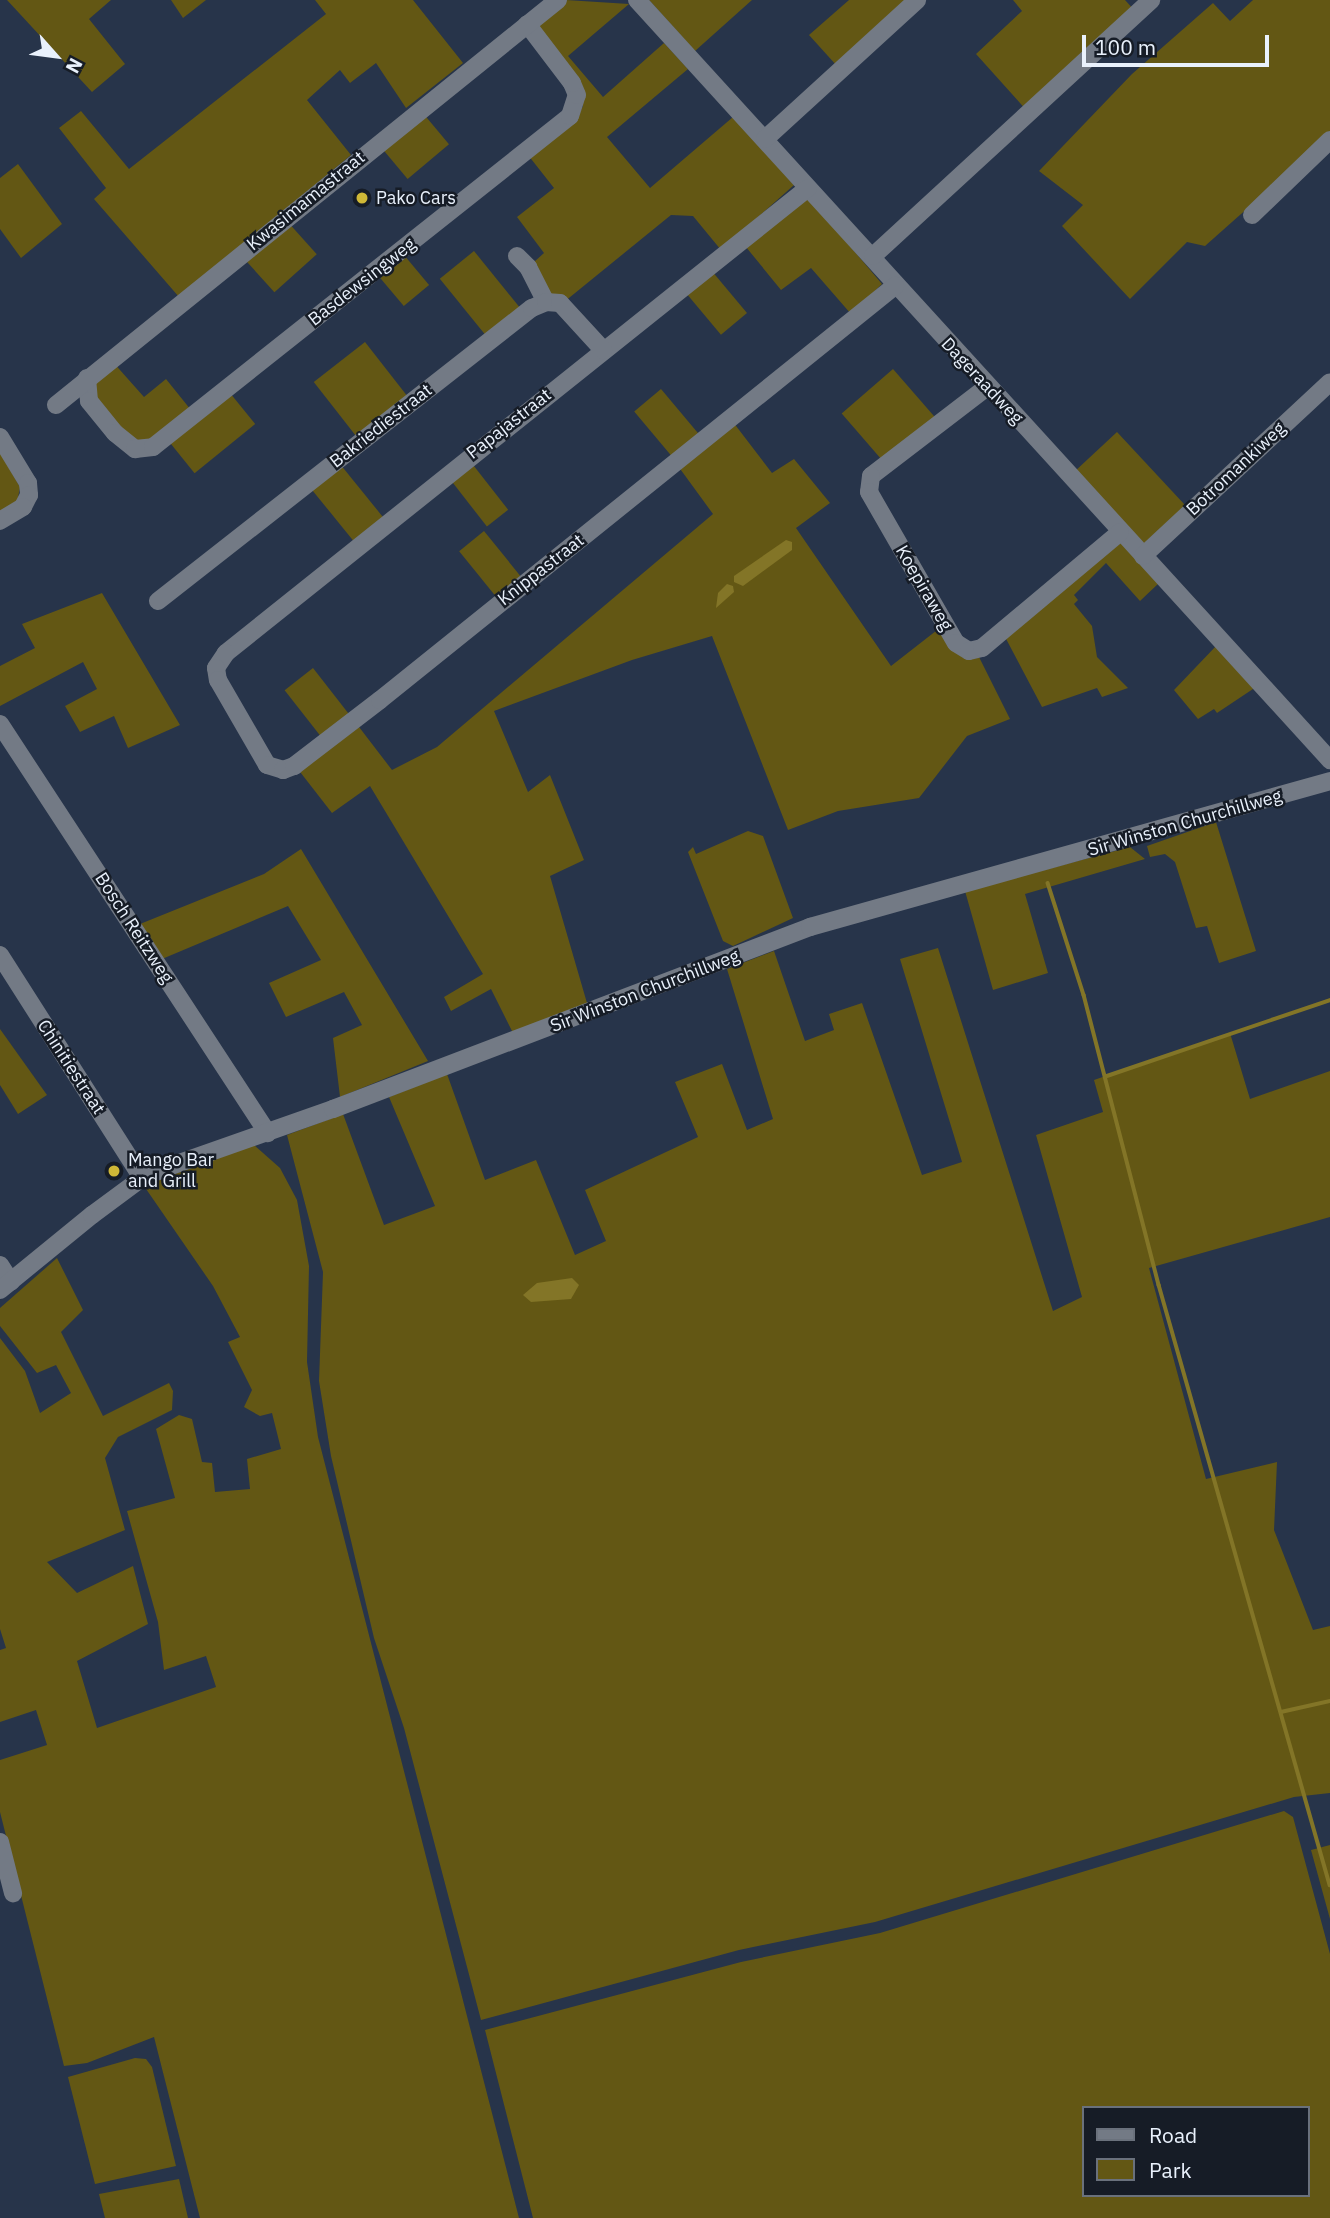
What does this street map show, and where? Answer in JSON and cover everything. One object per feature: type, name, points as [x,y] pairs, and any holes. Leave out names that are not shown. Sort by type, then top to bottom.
[{"type":"street","name":"Kwasimamastraat","points":[[56,405],[558,0]]},
{"type":"street","name":"Dageraadweg","points":[[637,0],[873,256],[895,286],[987,387],[1330,760]]},
{"type":"street","points":[[765,139],[917,0]]},
{"type":"street","points":[[873,256],[1151,0]]},
{"type":"street","name":"Basdewsingweg","points":[[88,379],[89,401],[115,433],[135,449],[153,447],[570,116],[577,95],[572,83],[527,23]]},
{"type":"street","points":[[1252,215],[1330,140]]},
{"type":"street","name":"Papajastraat","points":[[216,668],[226,653],[808,188]]},
{"type":"street","points":[[516,256],[528,267],[546,302],[568,310],[603,350]]},
{"type":"street","name":"Knippastraat","points":[[216,668],[218,680],[267,765],[283,770],[293,766],[895,286]]},
{"type":"street","name":"Bakriediestraat","points":[[158,601],[474,353],[546,302]]},
{"type":"street","name":"Botromankiweg","points":[[1143,556],[1330,382]]},
{"type":"street","name":"Koepiraweg","points":[[987,387],[871,476],[869,492],[956,643],[969,651],[982,648],[1119,531]]},
{"type":"street","points":[[0,437],[27,483],[29,495],[23,507],[0,522]]},
{"type":"street","name":"Bosch Reitzweg","points":[[0,724],[268,1133]]},
{"type":"street","name":"Sir Winston Churchillweg","points":[[5,1286],[142,1178],[268,1133],[810,927],[1330,781]]},
{"type":"street","name":"Chinitiestraat","points":[[0,955],[142,1178]]},
{"type":"street","points":[[0,1265],[5,1286]]},
{"type":"street","points":[[0,1842],[13,1893]]},
{"type":"green space","points":[[7,0],[111,0],[89,19],[125,64],[92,92]]},
{"type":"green space","points":[[171,0],[206,0],[183,18]]},
{"type":"green space","points":[[315,0],[413,0],[463,63],[406,108],[376,63],[350,83],[340,70],[307,100],[351,155],[179,297],[94,199],[106,188],[59,128],[81,111],[129,169],[326,14]]},
{"type":"green space","points":[[566,0],[629,4],[568,56],[603,97],[664,43],[688,69],[607,137],[650,188],[733,117],[794,185],[721,250],[693,216],[671,215],[564,302],[544,294],[534,262],[544,253],[517,217],[554,188],[528,155],[578,116],[583,106],[583,96],[538,25]]},
{"type":"green space","points":[[649,0],[752,0],[695,51]]},
{"type":"green space","points":[[849,0],[910,0],[837,66],[809,35]]},
{"type":"green space","points":[[1013,0],[1125,0],[1135,11],[1028,112],[976,54],[1022,11]]},
{"type":"green space","points":[[1253,0],[1330,0],[1330,135],[1205,246],[1187,242],[1130,299],[1062,226],[1083,205],[1039,171],[1132,74],[1213,3],[1230,21]]},
{"type":"green space","points":[[422,112],[449,144],[408,179],[381,147]]},
{"type":"green space","points":[[18,164],[62,224],[21,258],[0,229],[0,178]]},
{"type":"green space","points":[[810,199],[882,284],[851,314],[811,268],[781,290],[746,247],[800,200]]},
{"type":"green space","points":[[286,220],[317,254],[274,292],[244,258]]},
{"type":"green space","points":[[474,251],[522,311],[488,339],[440,279]]},
{"type":"green space","points":[[404,255],[429,285],[404,306],[379,276]]},
{"type":"green space","points":[[711,270],[747,313],[721,335],[685,292]]},
{"type":"green space","points":[[365,342],[410,400],[359,440],[314,382]]},
{"type":"green space","points":[[112,361],[144,397],[166,379],[195,415],[142,446],[119,433],[89,384]]},
{"type":"green space","points":[[893,369],[938,420],[886,465],[842,414]]},
{"type":"green space","points":[[661,389],[701,436],[674,459],[634,411]]},
{"type":"green space","points":[[230,393],[255,424],[195,473],[169,442]]},
{"type":"green space","points":[[733,422],[772,473],[794,459],[830,503],[796,528],[891,666],[941,627],[978,655],[1010,719],[967,736],[919,798],[838,811],[788,830],[712,636],[632,660],[494,711],[528,792],[550,775],[584,860],[550,876],[587,1003],[513,1033],[491,989],[451,1011],[444,997],[483,974],[370,786],[332,813],[297,768],[356,723],[392,770],[437,747],[713,514],[678,466]]},
{"type":"green space","points":[[1117,432],[1185,505],[1140,547],[1072,474]]},
{"type":"green space","points":[[0,452],[20,487],[17,503],[0,513]]},
{"type":"green space","points":[[470,461],[508,510],[487,526],[449,478]]},
{"type":"green space","points":[[340,464],[384,518],[355,542],[310,488]]},
{"type":"green space","points":[[484,531],[522,578],[497,598],[459,551]]},
{"type":"green space","points":[[1122,542],[1159,583],[1140,601],[1106,563],[1074,595],[1078,600],[1074,604],[1092,626],[1097,657],[1128,688],[1102,697],[1097,688],[1042,707],[1004,635]]},
{"type":"green space","points":[[102,593],[180,725],[128,748],[114,716],[80,732],[65,706],[97,689],[83,662],[0,706],[0,666],[35,648],[22,624]]},
{"type":"green space","points":[[1217,645],[1256,687],[1217,713],[1214,709],[1198,719],[1174,690]]},
{"type":"green space","points":[[313,668],[352,718],[323,740],[285,690]]},
{"type":"green space","points":[[1216,822],[1256,951],[1219,963],[1207,926],[1196,928],[1175,862],[1165,854],[1150,857],[1147,846]]},
{"type":"green space","points":[[748,831],[763,836],[793,918],[733,946],[723,941],[688,852],[693,847],[696,854]]},
{"type":"green space","points":[[1130,847],[1145,859],[1025,894],[1048,973],[993,990],[965,891]]},
{"type":"green space","points":[[301,849],[428,1061],[340,1097],[333,1038],[362,1025],[344,992],[286,1017],[269,983],[321,960],[288,906],[162,959],[140,924],[264,874]]},
{"type":"green space","points":[[938,948],[1053,1311],[1082,1297],[1036,1135],[1103,1112],[1094,1080],[1230,1033],[1250,1099],[1330,1071],[1330,1217],[1149,1268],[1206,1479],[1277,1462],[1274,1530],[1313,1630],[1330,1626],[1330,1793],[1294,1797],[875,1922],[739,1950],[481,2020],[404,1728],[374,1638],[331,1456],[319,1381],[323,1272],[287,1135],[343,1114],[384,1225],[435,1206],[389,1097],[447,1074],[485,1180],[536,1160],[575,1255],[606,1241],[585,1190],[698,1137],[675,1082],[722,1064],[747,1130],[773,1119],[727,969],[774,951],[805,1041],[834,1030],[829,1014],[862,1003],[922,1175],[962,1162],[900,959]]},
{"type":"green space","points":[[0,1029],[47,1095],[18,1114],[0,1085]]},
{"type":"green space","points":[[253,1144],[280,1168],[297,1200],[309,1266],[307,1362],[318,1437],[519,2218],[200,2218],[154,2037],[87,2063],[64,2066],[0,1812],[0,1760],[47,1745],[36,1710],[0,1722],[0,1650],[6,1648],[0,1629],[0,1338],[25,1371],[40,1413],[71,1393],[56,1365],[37,1373],[0,1326],[0,1308],[57,1258],[83,1310],[61,1332],[103,1416],[169,1383],[173,1391],[172,1410],[118,1437],[105,1458],[125,1530],[47,1562],[77,1593],[133,1566],[148,1624],[77,1661],[97,1728],[216,1687],[206,1656],[164,1670],[158,1622],[127,1511],[175,1498],[156,1429],[179,1415],[192,1419],[202,1462],[212,1463],[215,1492],[250,1489],[247,1459],[281,1449],[272,1413],[260,1416],[244,1407],[252,1390],[228,1342],[240,1337],[213,1286],[144,1186]]},
{"type":"green space","points":[[1284,1811],[1293,1817],[1330,1954],[1330,2218],[533,2218],[485,2030],[741,1962],[880,1933]]},
{"type":"green space","points":[[1330,1845],[1330,1919],[1311,1850]]},
{"type":"green space","points":[[135,2058],[146,2059],[152,2067],[176,2166],[95,2184],[68,2077]]},
{"type":"green space","points":[[179,2179],[188,2218],[105,2218],[99,2194]]},
{"type":"shaded area","points":[[786,540],[792,542],[792,550],[743,586],[734,582],[734,576]]},
{"type":"shaded area","points":[[727,584],[733,586],[734,592],[716,608],[718,593]]},
{"type":"shaded area","points":[[572,1278],[579,1285],[571,1299],[531,1302],[523,1295],[537,1283]]},
{"type":"waterway","points":[[1048,883],[1084,995],[1159,1285],[1330,1885]]},
{"type":"waterway","points":[[1107,1076],[1330,1000]]},
{"type":"waterway","points":[[1281,1712],[1330,1701]]},
{"type":"place","name":"Pako Cars","points":[[362,198]]},
{"type":"place","name":"Mango Bar and Grill","points":[[114,1171]]}]
